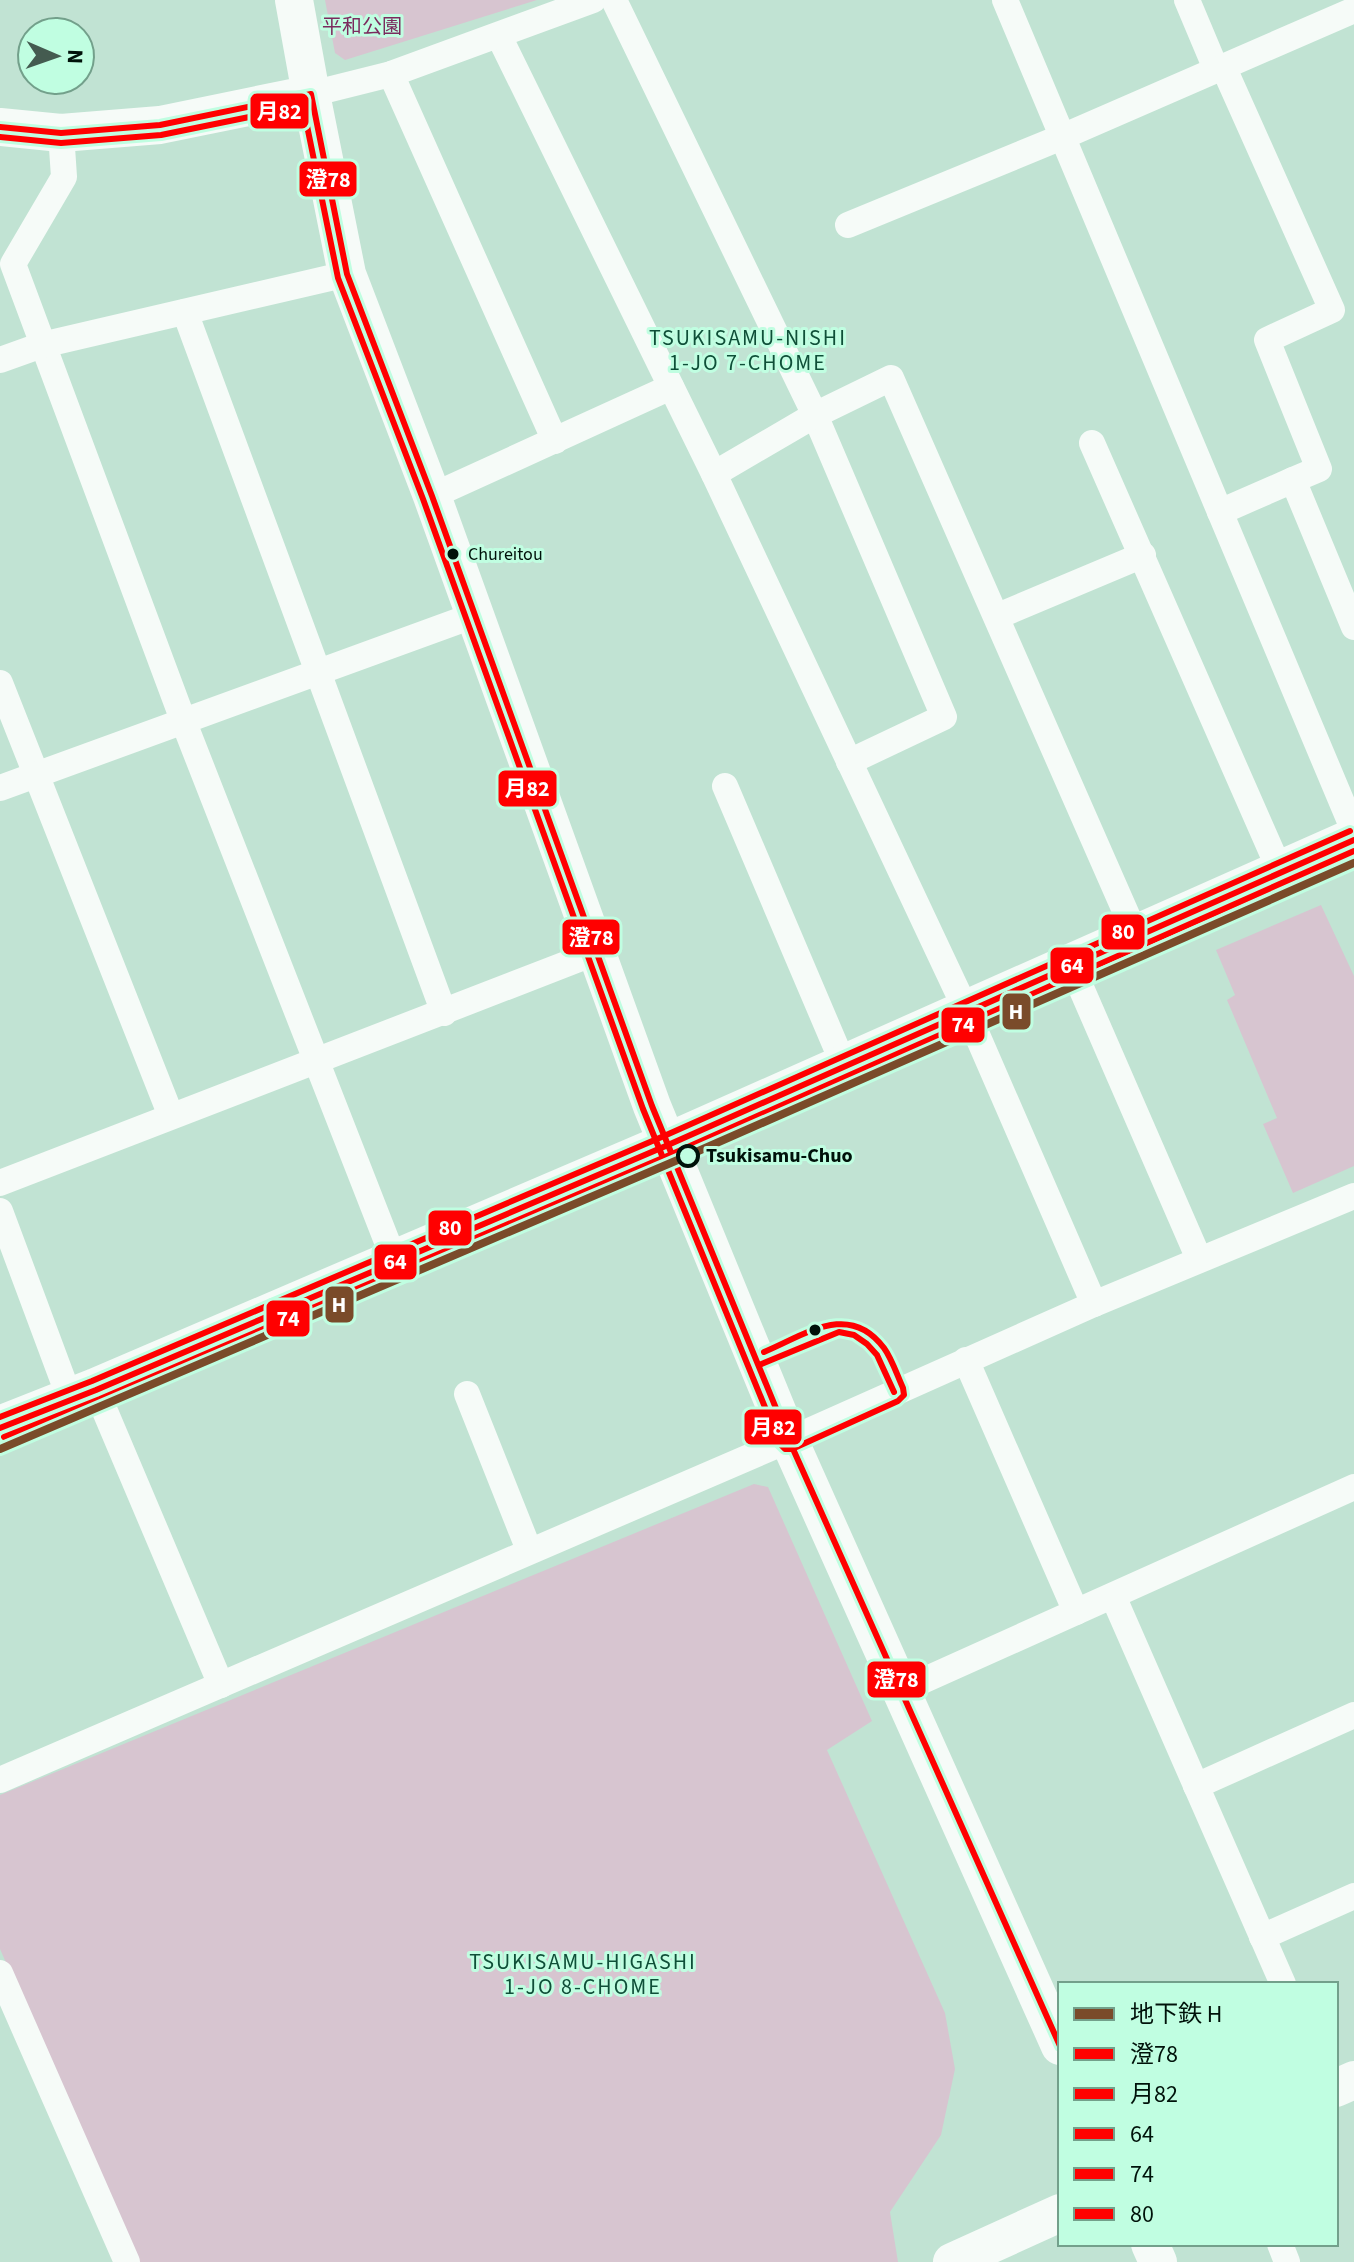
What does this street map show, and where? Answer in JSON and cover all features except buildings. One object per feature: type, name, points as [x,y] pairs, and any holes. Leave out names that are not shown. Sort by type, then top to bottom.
[{"type":"highway","points":[[0,1428],[668,1145],[1281,873],[1352,846]]},
{"type":"street","points":[[294,0],[347,274],[432,496],[668,1145],[789,1440],[1058,2042]]},
{"type":"street","points":[[0,127],[61,133],[160,125],[311,94],[391,74],[593,0]]},
{"type":"street","points":[[614,0],[815,415],[944,717],[849,762]]},
{"type":"street","points":[[1005,0],[1220,512],[1352,846]]},
{"type":"street","points":[[1187,0],[1332,310],[1267,340],[1319,469],[1220,512]]},
{"type":"street","points":[[848,225],[1062,137],[1354,10]]},
{"type":"street","points":[[499,36],[714,474],[968,1014],[1094,1304]]},
{"type":"street","points":[[391,74],[555,441]]},
{"type":"street","points":[[61,133],[64,177],[13,264],[183,720],[395,1262]]},
{"type":"street","points":[[0,360],[42,345],[347,274]]},
{"type":"street","points":[[185,312],[444,1013]]},
{"type":"street","points":[[714,474],[815,415],[891,378],[1137,938]]},
{"type":"street","points":[[432,496],[671,387]]},
{"type":"street","points":[[1092,443],[1281,873]]},
{"type":"street","points":[[1293,480],[1354,627]]},
{"type":"street","points":[[998,616],[1143,555]]},
{"type":"street","points":[[0,788],[475,615]]},
{"type":"street","points":[[0,683],[171,1116]]},
{"type":"street","points":[[725,786],[845,1068]]},
{"type":"street","points":[[0,1183],[597,952]]},
{"type":"street","points":[[1072,967],[1199,1259]]},
{"type":"street","points":[[0,1780],[789,1440],[1094,1304],[1354,1196]]},
{"type":"street","points":[[0,1211],[83,1395],[221,1685]]},
{"type":"street","points":[[966,1360],[1076,1612]]},
{"type":"street","points":[[467,1394],[529,1550]]},
{"type":"street","points":[[900,1691],[1354,1487]]},
{"type":"street","points":[[1113,1596],[1282,1982]]},
{"type":"street","points":[[1196,1786],[1354,1715]]},
{"type":"street","points":[[1262,1937],[1354,1896]]},
{"type":"street","points":[[0,1973],[127,2262]]},
{"type":"street","points":[[952,2262],[1058,2214]]},
{"type":"green space","name":"平和公園","points":[[325,0],[537,0],[345,60],[335,53]]},
{"type":"green space","points":[[1321,905],[1354,976],[1354,1166],[1293,1193],[1263,1124],[1277,1118],[1227,1000],[1235,995],[1216,950]]},
{"type":"green space","points":[[754,1484],[768,1487],[872,1721],[827,1750],[945,2013],[955,2069],[941,2135],[890,2212],[898,2262],[138,2262],[0,1949],[0,1795]]},
{"type":"metro line","name":"H","points":[[0,1449],[687,1156],[1354,863]]},
{"type":"transit line","name":"澄78","points":[[0,127],[61,133],[160,125],[311,94],[347,274],[432,496],[652,1106],[789,1440],[1058,2042]]},
{"type":"transit line","name":"月82","points":[[0,137],[61,143],[161,135],[303,106],[338,278],[423,499],[643,1109],[780,1444],[785,1449],[792,1449],[898,1401],[904,1395],[884,1348],[856,1326],[826,1326],[764,1352]]},
{"type":"transit line","name":"80","points":[[0,1417],[92,1381],[664,1136],[1350,831]]},
{"type":"transit line","name":"64","points":[[0,1428],[96,1390],[668,1145],[1354,840]]},
{"type":"transit line","name":"74","points":[[4,1437],[100,1399],[672,1154],[1354,851]]},
{"type":"transit line","name":"澄78","points":[[759,1365],[839,1332],[854,1335],[867,1344],[877,1355],[894,1392]]},
{"type":"place","name":"Chureitou","points":[[453,554]]},
{"type":"place","name":"Tsukisamu-Chuo","points":[[688,1156]]},
{"type":"district","name":"TSUKISAMU-NISHI 1-JO 7-CHOME","points":[[748,350]]},
{"type":"district","name":"TSUKISAMU-HIGASHI 1-JO 8-CHOME","points":[[583,1974]]}]
